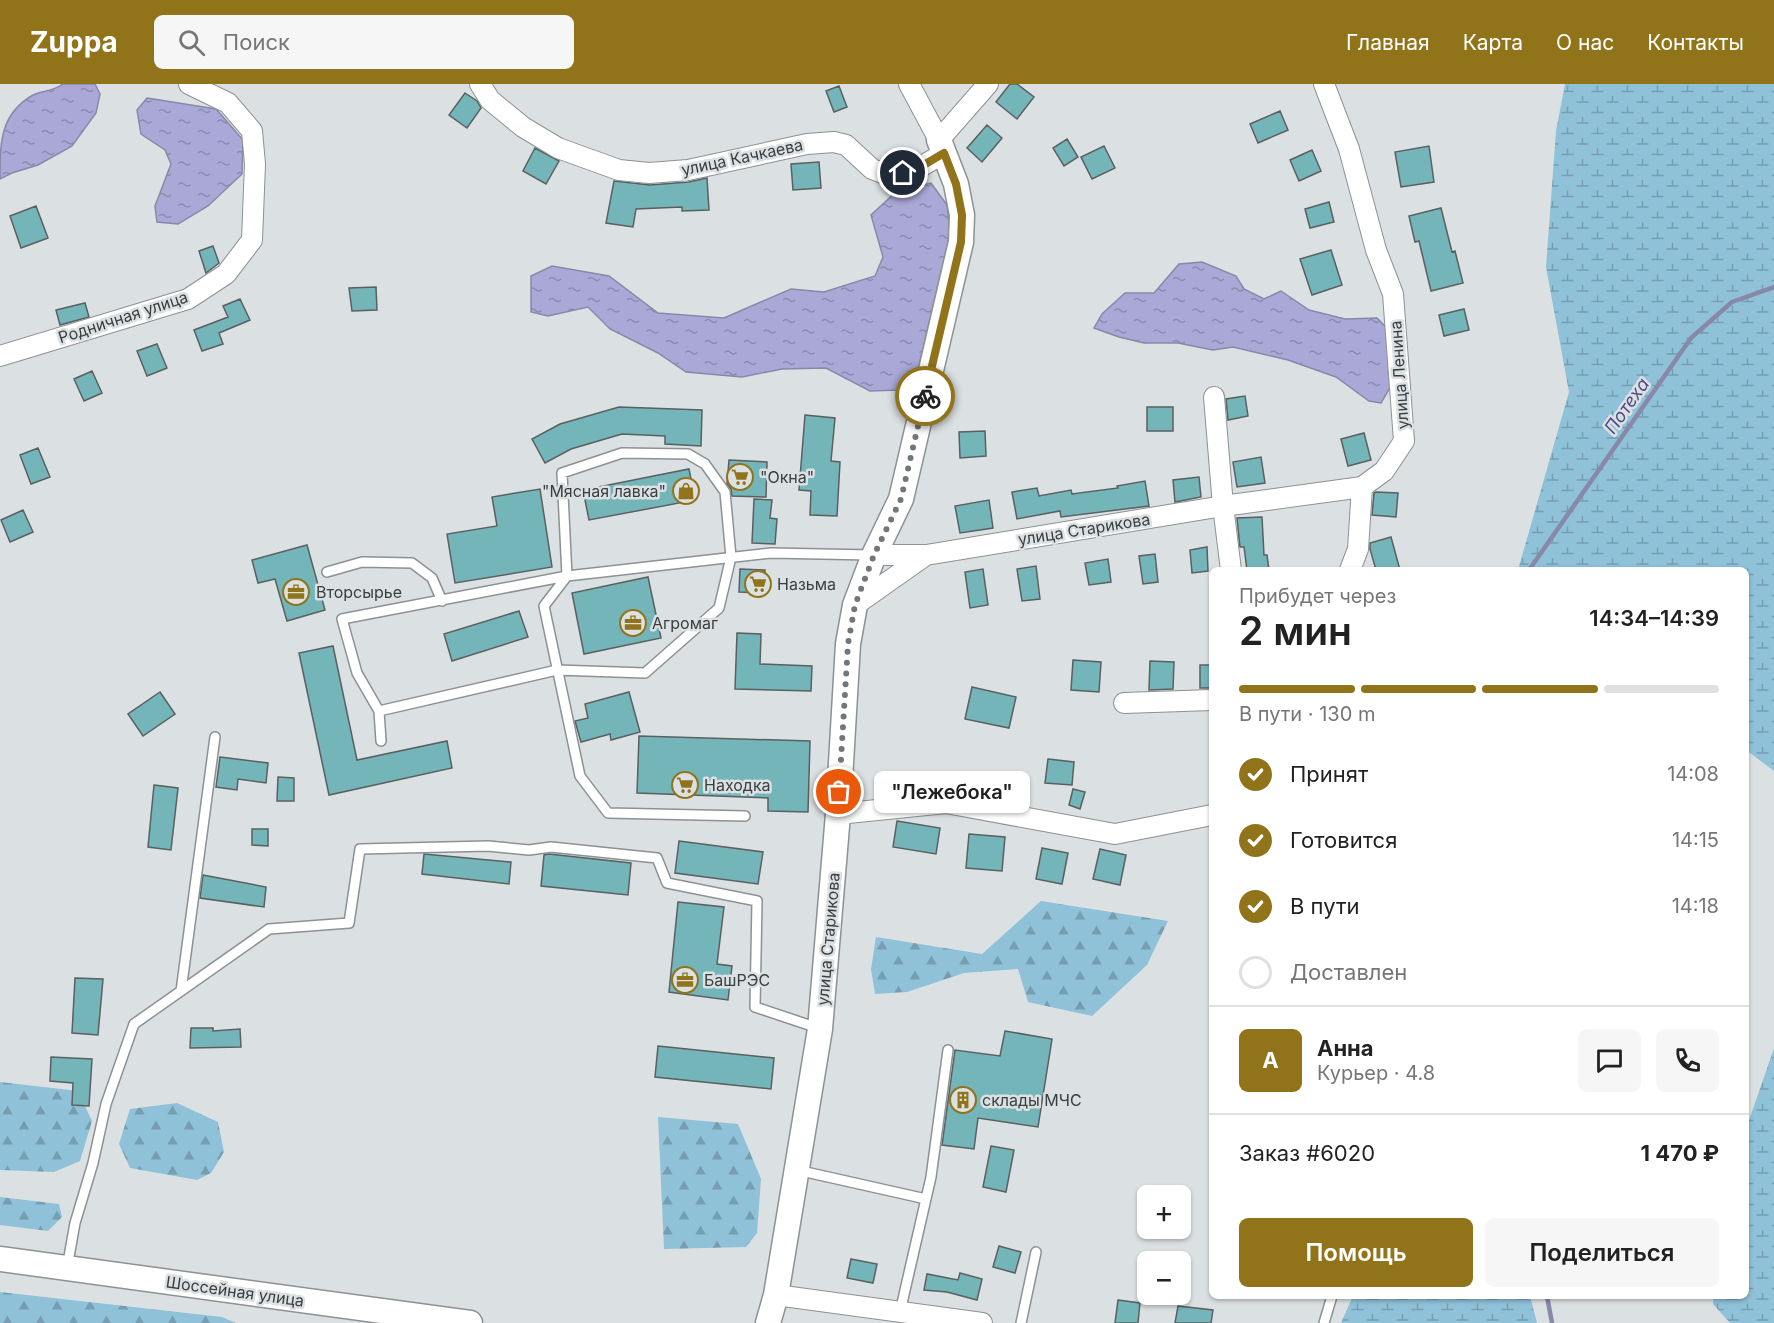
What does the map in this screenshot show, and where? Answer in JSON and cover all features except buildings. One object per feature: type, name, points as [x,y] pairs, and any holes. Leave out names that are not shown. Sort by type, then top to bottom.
[{"type":"street","name":"Родничная улица","points":[[0,356],[188,300],[226,274],[252,240],[255,164],[252,131],[228,103],[189,84]]},
{"type":"street","name":"улица Качкаева","points":[[480,84],[490,100],[523,127],[558,148],[618,170],[649,173],[688,170],[807,144],[834,141],[846,145],[872,169],[885,174],[903,173],[922,166],[941,146]]},
{"type":"street","name":"улица Старикова","points":[[768,1323],[776,1295],[820,1029],[838,813],[848,644],[855,605],[874,555],[901,499],[961,242],[962,215],[956,184],[941,146],[909,84]]},
{"type":"street","points":[[941,146],[988,84]]},
{"type":"street","name":"улица Ленина","points":[[1324,84],[1349,149],[1376,249],[1392,294],[1404,441],[1384,471],[1362,487]]},
{"type":"street","points":[[1214,398],[1231,567]]},
{"type":"street","name":"улица Старикова","points":[[874,555],[926,555],[1223,506],[1362,487]]},
{"type":"street","points":[[1351,567],[1358,549],[1362,487]]},
{"type":"street","points":[[855,605],[926,555]]},
{"type":"street","points":[[1124,703],[1209,700]]},
{"type":"street","points":[[838,813],[946,803],[1115,834],[1209,816]]},
{"type":"street","name":"Шоссейная улица","points":[[0,1259],[470,1323]]},
{"type":"street","points":[[776,1295],[982,1323]]},
{"type":"lane","points":[[379,711],[558,670],[645,673],[719,608],[731,557],[725,492],[705,464],[688,454],[622,453],[562,473],[567,576],[544,606],[558,670],[580,776],[608,813],[745,816]]},
{"type":"lane","points":[[381,741],[379,711],[357,673],[342,619],[567,576],[771,553],[874,555]]},
{"type":"lane","points":[[327,572],[362,562],[412,563],[432,578],[442,601]]},
{"type":"lane","points":[[181,991],[215,737]]},
{"type":"lane","points":[[67,1269],[75,1223],[93,1162],[106,1104],[134,1024],[269,930],[349,923],[360,849],[488,846],[529,850],[551,847],[657,858],[667,883],[757,901],[755,1006],[820,1029]]},
{"type":"lane","points":[[900,1312],[931,1177],[948,1050]]},
{"type":"lane","points":[[796,1170],[926,1199]]},
{"type":"lane","points":[[1021,1323],[1036,1252]]},
{"type":"lane","points":[[1324,1323],[1331,1299]]},
{"type":"green space","points":[[1565,84],[1774,84],[1774,771],[1749,752],[1749,567],[1519,567],[1569,392],[1546,267],[1556,131]]},
{"type":"green space","points":[[1041,901],[1168,921],[1147,965],[1092,1016],[1028,1002],[1018,969],[964,973],[907,992],[875,994],[871,969],[876,937],[982,954]]},
{"type":"green space","points":[[1774,1048],[1774,1323],[1730,1323],[1713,1304],[1714,1299],[1749,1299],[1749,1120]]},
{"type":"green space","points":[[0,1082],[78,1091],[92,1121],[80,1161],[54,1172],[0,1170]]},
{"type":"green space","points":[[177,1103],[218,1122],[224,1152],[211,1173],[197,1180],[130,1168],[119,1144],[130,1109]]},
{"type":"green space","points":[[658,1117],[738,1124],[761,1179],[757,1233],[746,1247],[664,1249]]},
{"type":"green space","points":[[0,1197],[59,1204],[62,1217],[48,1231],[0,1225]]},
{"type":"green space","points":[[0,1292],[222,1317],[236,1323],[0,1323]]},
{"type":"green space","points":[[1352,1299],[1531,1299],[1537,1323],[1341,1323]]},
{"type":"water","points":[[63,84],[95,84],[100,94],[96,113],[72,146],[38,165],[0,179],[2,141],[8,120],[22,103],[33,95]]},
{"type":"water","points":[[147,98],[216,109],[243,140],[242,174],[208,206],[178,224],[157,222],[155,206],[171,164],[165,150],[141,134],[137,110]]},
{"type":"water","points":[[931,183],[947,205],[950,234],[916,378],[900,390],[870,391],[826,368],[782,369],[742,377],[686,372],[658,353],[610,329],[588,307],[548,316],[531,312],[531,276],[552,266],[609,276],[658,313],[724,318],[791,289],[824,292],[875,276],[883,257],[871,215],[897,191]]},
{"type":"water","points":[[1202,262],[1236,276],[1244,289],[1264,299],[1281,291],[1309,310],[1345,319],[1377,318],[1388,329],[1391,386],[1381,403],[1369,401],[1336,377],[1288,360],[1233,347],[1213,350],[1178,343],[1144,343],[1094,328],[1102,314],[1125,293],[1154,293],[1179,264]]},
{"type":"waterway","name":"Потеха","points":[[1531,567],[1691,338],[1732,302],[1774,287]]},
{"type":"waterway","name":"Потеха","points":[[1548,1299],[1552,1323]]},
{"type":"way so far","points":[[839,792],[848,644],[855,605],[874,555],[901,499],[925,396]]},
{"type":"place","name":"\"Окна\"","points":[[740,477]]},
{"type":"place","name":"\"Мясная лавка\"","points":[[686,491]]},
{"type":"place","name":"Назьма","points":[[758,584]]},
{"type":"place","name":"Вторсырье","points":[[296,592]]},
{"type":"place","name":"Агромаг","points":[[633,623]]},
{"type":"place","name":"Находка","points":[[685,785]]},
{"type":"place","name":"\"Лежебока\"","points":[[839,792]]},
{"type":"place","name":"БашРЭС","points":[[685,980]]},
{"type":"place","name":"склады МЧС","points":[[963,1100]]},
{"type":"route","points":[[903,173],[922,166],[944,153],[956,184],[962,215],[961,242],[925,396]]}]
